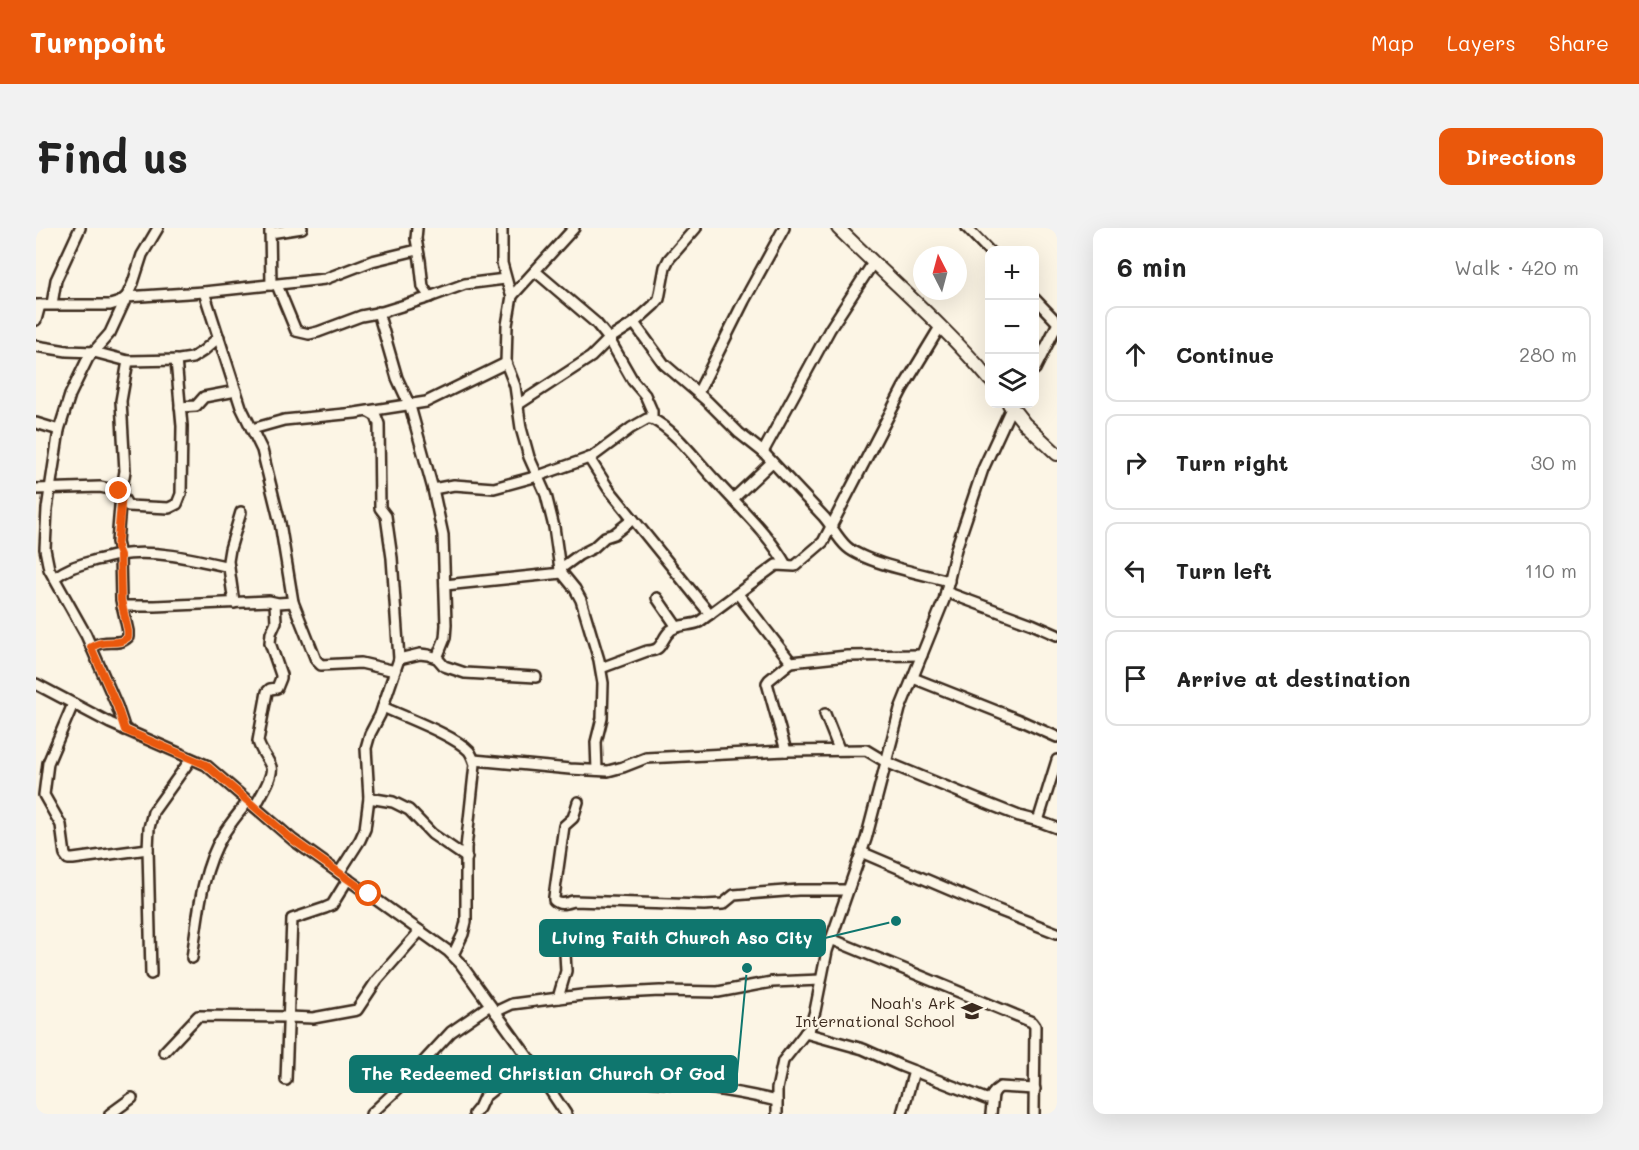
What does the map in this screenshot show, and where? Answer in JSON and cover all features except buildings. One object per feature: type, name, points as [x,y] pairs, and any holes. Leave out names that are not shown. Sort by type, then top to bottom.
[{"type":"street","points":[[52,304],[56,280],[80,228]]},
{"type":"street","points":[[125,730],[91,647],[49,568],[45,549],[47,509],[59,430],[69,395],[82,369],[110,333],[133,283],[142,255],[158,228]]},
{"type":"street","points":[[302,228],[270,231],[274,285],[293,327],[301,333],[318,332],[361,316],[418,301],[470,283],[506,279]]},
{"type":"street","points":[[417,228],[417,250],[423,287],[418,301]]},
{"type":"street","points":[[502,228],[502,263],[512,296],[507,325],[506,363],[515,386],[521,428],[529,457],[546,495],[561,571],[576,589],[581,600],[601,668],[602,718],[596,742],[597,770]]},
{"type":"street","points":[[512,296],[574,228]]},
{"type":"street","points":[[519,404],[591,357],[609,339],[634,323],[654,305],[659,299],[665,267],[669,259],[696,228]]},
{"type":"street","points":[[698,393],[784,228]]},
{"type":"street","points":[[838,228],[985,374]]},
{"type":"street","points":[[967,228],[985,247]]},
{"type":"street","points":[[36,320],[38,305],[110,305],[126,297],[204,292],[325,279],[372,261],[417,250]]},
{"type":"street","points":[[763,452],[831,329],[873,263]]},
{"type":"street","points":[[535,271],[596,323],[609,339],[633,381],[645,395],[652,411],[652,419]]},
{"type":"street","points":[[423,287],[430,297]]},
{"type":"street","points":[[204,292],[241,407],[262,450],[280,523],[293,602],[316,660],[321,664],[361,663],[395,671]]},
{"type":"street","points":[[1036,300],[1057,324],[1039,361]]},
{"type":"street","points":[[378,312],[397,378],[410,406],[443,535],[446,625],[445,638],[437,658]]},
{"type":"street","points":[[634,323],[664,364],[763,452],[832,525],[841,541],[849,549],[864,558],[948,581]]},
{"type":"street","points":[[601,668],[647,651],[654,651],[661,645],[667,634],[677,627],[695,624],[776,565],[795,566],[823,542],[903,388],[940,327]]},
{"type":"street","points":[[36,346],[94,352],[128,362],[176,360],[192,358],[204,351],[219,337]]},
{"type":"street","points":[[36,489],[100,487],[119,491],[128,506],[170,508],[177,504],[181,494],[182,426],[176,360]]},
{"type":"street","points":[[91,647],[100,643],[117,643],[127,639],[128,631],[122,606],[120,555],[117,542],[125,471],[121,401],[128,362]]},
{"type":"street","points":[[252,429],[284,420],[369,412],[426,402],[506,363]]},
{"type":"street","points":[[180,407],[196,406],[204,397],[236,391]]},
{"type":"street","points":[[379,424],[392,408]]},
{"type":"street","points":[[777,1114],[777,1089],[783,1061],[810,1027],[827,951],[866,838],[900,709],[946,592],[956,549],[983,469],[1010,408]]},
{"type":"street","points":[[1013,408],[1024,423],[1057,454]]},
{"type":"street","points":[[339,873],[365,829],[369,798],[366,748],[399,660],[392,558],[386,516],[380,508],[379,424],[376,416],[369,412]]},
{"type":"street","points":[[433,489],[454,485],[494,488],[538,476],[589,458],[631,428],[647,419],[652,419],[678,440],[733,499],[777,550],[786,565]]},
{"type":"street","points":[[36,423],[59,430]]},
{"type":"street","points":[[589,458],[608,488],[710,614]]},
{"type":"street","points":[[733,499],[772,462]]},
{"type":"street","points":[[234,603],[229,567],[230,549],[241,512]]},
{"type":"street","points":[[445,585],[561,571],[579,555],[589,551],[605,537],[614,534],[633,519]]},
{"type":"street","points":[[823,542],[841,541]]},
{"type":"street","points":[[54,578],[74,566],[120,555],[178,556],[229,567]]},
{"type":"street","points":[[946,592],[1057,635]]},
{"type":"street","points":[[738,594],[791,662]]},
{"type":"street","points":[[657,598],[677,627]]},
{"type":"street","points":[[122,606],[293,602]]},
{"type":"street","points":[[192,958],[202,892],[209,864],[222,835],[251,804],[272,773],[271,766],[258,741],[267,692],[278,688],[281,678],[270,643],[276,622],[275,603]]},
{"type":"street","points":[[399,660],[428,654],[437,658],[444,666],[465,673],[536,677]]},
{"type":"street","points":[[786,751],[767,683],[791,662],[847,656],[922,655]]},
{"type":"street","points":[[913,678],[1057,737]]},
{"type":"street","points":[[36,684],[125,730],[206,765],[293,840],[453,955],[530,1060],[566,1114]]},
{"type":"street","points":[[74,704],[48,764],[44,795],[61,825],[65,855],[73,859],[147,849]]},
{"type":"street","points":[[383,707],[447,736],[467,748],[473,756],[466,922],[453,955]]},
{"type":"street","points":[[825,714],[839,749]]},
{"type":"street","points":[[474,760],[570,770],[608,771],[646,758],[839,749],[866,750],[886,762],[1019,816],[1057,828]]},
{"type":"street","points":[[151,974],[147,849],[149,828],[153,812],[191,759]]},
{"type":"street","points":[[1038,821],[1057,760]]},
{"type":"street","points":[[36,763],[48,764]]},
{"type":"street","points":[[369,798],[393,802],[409,810],[432,834],[467,858]]},
{"type":"street","points":[[578,802],[573,818],[564,826],[554,897],[557,903],[573,901],[704,905],[723,904],[734,895],[798,890],[847,890]]},
{"type":"street","points":[[861,852],[1057,933]]},
{"type":"street","points":[[286,1080],[292,919],[332,905],[348,879]]},
{"type":"street","points":[[164,1052],[198,1016],[316,1018],[360,1009],[373,985],[420,930]]},
{"type":"street","points":[[831,939],[1032,1023],[1035,1026],[1035,1114]]},
{"type":"street","points":[[558,998],[566,971],[565,953]]},
{"type":"street","points":[[371,1114],[401,1086],[451,1032],[492,1008],[582,995],[660,991],[718,992],[772,982],[821,980]]},
{"type":"street","points":[[805,1033],[863,1049],[986,1099],[990,1098],[1000,1087],[1035,1089]]},
{"type":"street","points":[[474,1114],[484,1097],[530,1060]]},
{"type":"street","points":[[902,1114],[914,1071]]},
{"type":"street","points":[[541,1077],[570,1076],[656,1081],[742,1093],[777,1101]]},
{"type":"street","points":[[991,1114],[993,1094]]},
{"type":"street","points":[[110,1114],[132,1098]]},
{"type":"place","name":"Living Faith Church Aso City","points":[[896,921]]},
{"type":"place","name":"The Redeemed Christian Church Of God","points":[[747,968]]},
{"type":"place","name":"Noah's Ark International School","points":[[972,1011]]},
{"type":"route","points":[[119,491],[122,494],[117,548],[120,555],[121,600],[128,637],[117,643],[106,642],[91,647],[125,730],[206,765],[293,840],[369,894]]}]
